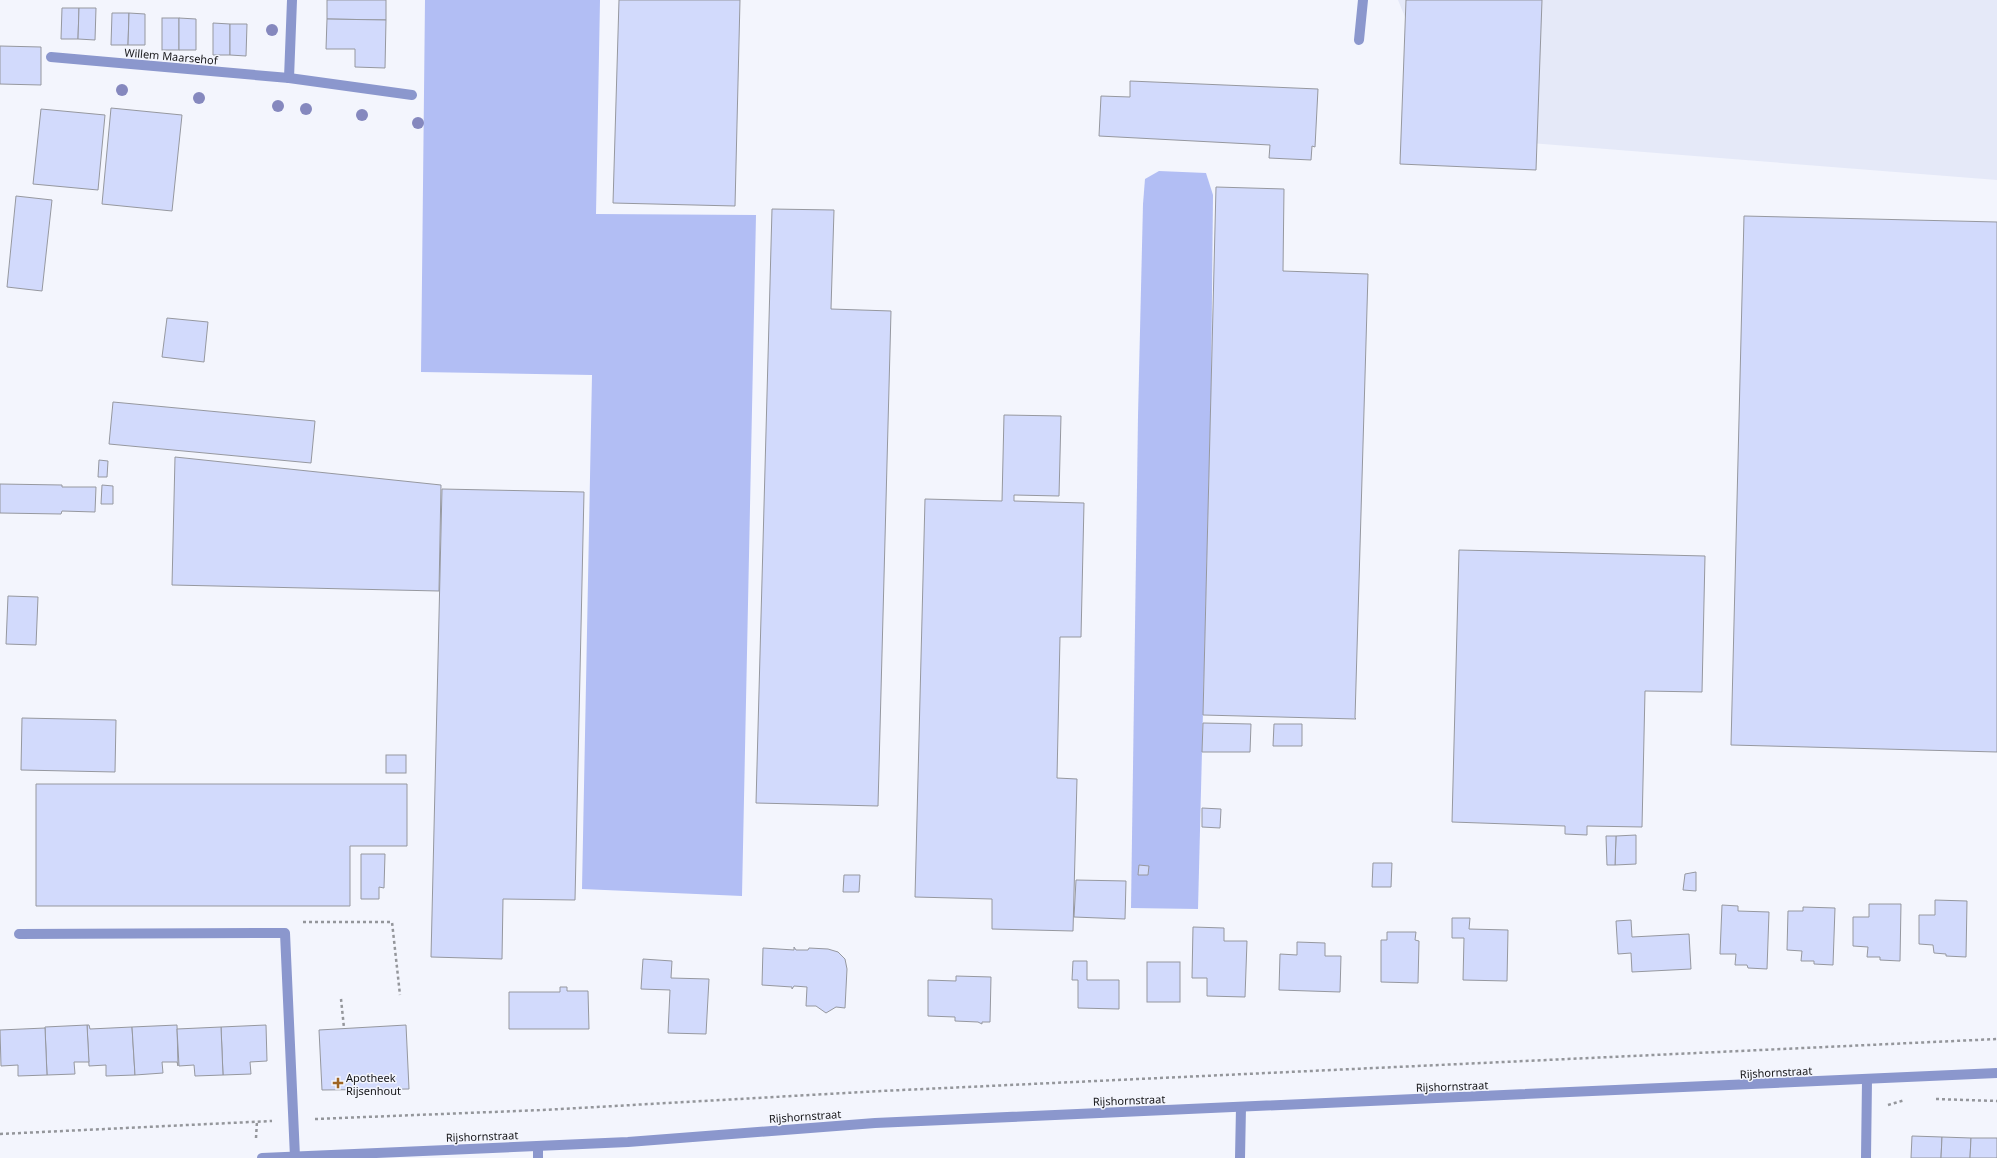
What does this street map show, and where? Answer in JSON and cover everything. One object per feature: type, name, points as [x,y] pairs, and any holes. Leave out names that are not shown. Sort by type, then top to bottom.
[{"type":"street","points":[[289,78],[292,0]]},
{"type":"street","points":[[1359,40],[1363,0]]},
{"type":"street","name":"Willem Maarsehof","points":[[51,57],[289,78],[412,95]]},
{"type":"street","points":[[18,934],[285,933],[295,1157]]},
{"type":"street","name":"Rijshornstraat","points":[[262,1158],[628,1142],[875,1123],[1867,1080],[1997,1073]]},
{"type":"street","points":[[1866,1158],[1867,1080]]},
{"type":"street","points":[[1240,1158],[1241,1107]]},
{"type":"street","points":[[538,1146],[538,1158]]},
{"type":"path","points":[[285,933],[294,922],[392,922],[400,996]]},
{"type":"path","points":[[341,999],[344,1028]]},
{"type":"path","points":[[0,1134],[293,1119],[543,1110],[888,1091],[1997,1039]]},
{"type":"path","points":[[1867,1105],[1891,1105],[1910,1099]]},
{"type":"path","points":[[1934,1099],[1997,1101]]},
{"type":"shaded area","points":[[425,0],[600,0],[596,214],[756,215],[742,896],[582,889],[592,375],[421,372]]},
{"type":"shaded area","points":[[1398,0],[1997,0],[1997,180],[1454,137]]},
{"type":"shaded area","points":[[1159,171],[1206,173],[1213,195],[1211,395],[1198,909],[1131,908],[1138,416],[1143,204],[1145,179]]},
{"type":"building","points":[[327,0],[386,0],[386,20],[327,19]]},
{"type":"building","points":[[619,0],[740,0],[735,206],[613,203]]},
{"type":"building","points":[[1406,0],[1542,0],[1536,170],[1400,164]]},
{"type":"building","points":[[62,8],[79,8],[78,39],[61,39]]},
{"type":"building","points":[[79,8],[96,8],[95,40],[78,39]]},
{"type":"building","points":[[112,13],[129,13],[128,45],[111,45]]},
{"type":"building","points":[[129,13],[145,14],[145,45],[128,45]]},
{"type":"building","points":[[162,18],[179,18],[179,50],[162,50]]},
{"type":"building","points":[[179,18],[196,19],[196,50],[179,50]]},
{"type":"building","points":[[327,19],[386,20],[385,68],[355,67],[355,49],[326,49]]},
{"type":"building","points":[[213,23],[230,24],[230,55],[213,55]]},
{"type":"building","points":[[230,24],[247,24],[246,56],[230,55]]},
{"type":"building","points":[[0,46],[41,47],[41,85],[0,84]]},
{"type":"building","points":[[1130,81],[1318,89],[1315,147],[1312,146],[1311,160],[1269,158],[1270,145],[1099,136],[1101,96],[1130,97]]},
{"type":"building","points":[[111,108],[182,115],[172,211],[102,204]]},
{"type":"building","points":[[41,109],[105,115],[98,190],[33,184]]},
{"type":"building","points":[[1216,187],[1284,189],[1283,271],[1368,274],[1356,719],[1203,715]]},
{"type":"building","points":[[16,196],[52,200],[42,291],[7,287]]},
{"type":"building","points":[[772,209],[834,210],[831,309],[891,311],[878,806],[756,803]]},
{"type":"building","points":[[1744,216],[1997,222],[1997,752],[1731,745]]},
{"type":"building","points":[[167,318],[208,322],[204,362],[162,357]]},
{"type":"building","points":[[113,402],[315,421],[311,463],[109,444]]},
{"type":"building","points":[[1004,415],[1061,416],[1059,496],[1014,495],[1014,501],[1084,503],[1081,637],[1060,637],[1057,778],[1077,779],[1073,931],[992,929],[992,899],[915,897],[925,499],[1002,501]]},
{"type":"building","points":[[175,457],[441,485],[439,591],[172,585]]},
{"type":"building","points":[[99,460],[108,461],[107,477],[98,477]]},
{"type":"building","points":[[0,484],[96,487],[95,512],[62,511],[61,514],[0,513]]},
{"type":"building","points":[[102,485],[113,486],[113,504],[101,504]]},
{"type":"building","points":[[442,489],[584,492],[575,900],[503,899],[502,959],[431,957]]},
{"type":"building","points":[[1459,550],[1705,556],[1702,692],[1645,691],[1642,827],[1587,826],[1587,835],[1565,834],[1565,826],[1452,822]]},
{"type":"building","points":[[8,596],[38,597],[36,645],[6,644]]},
{"type":"building","points":[[22,718],[116,720],[115,772],[21,770]]},
{"type":"building","points":[[1203,723],[1251,724],[1250,752],[1202,752]]},
{"type":"building","points":[[1274,724],[1302,724],[1302,746],[1273,746]]},
{"type":"building","points":[[386,755],[406,755],[406,773],[386,773]]},
{"type":"building","points":[[36,784],[407,784],[407,846],[350,846],[350,906],[36,906]]},
{"type":"building","points":[[1202,808],[1221,809],[1220,828],[1202,827]]},
{"type":"building","points":[[1636,835],[1636,864],[1615,865],[1616,836]]},
{"type":"building","points":[[1606,836],[1616,836],[1615,865],[1607,865]]},
{"type":"building","points":[[361,854],[385,854],[384,888],[379,887],[379,899],[361,899]]},
{"type":"building","points":[[1373,863],[1392,863],[1391,887],[1372,887]]},
{"type":"building","points":[[1139,865],[1149,866],[1148,875],[1138,875]]},
{"type":"building","points":[[1696,872],[1696,891],[1683,890],[1685,874]]},
{"type":"building","points":[[844,875],[860,875],[859,892],[843,892]]},
{"type":"building","points":[[1076,880],[1126,881],[1125,919],[1074,917]]},
{"type":"building","points":[[1935,900],[1967,901],[1966,957],[1946,956],[1946,954],[1934,953],[1933,945],[1919,944],[1919,915],[1935,915]]},
{"type":"building","points":[[1869,904],[1901,904],[1900,961],[1880,960],[1880,957],[1867,957],[1868,947],[1853,946],[1853,917],[1869,917]]},
{"type":"building","points":[[1722,905],[1738,906],[1738,911],[1769,912],[1767,969],[1748,968],[1747,965],[1735,965],[1736,954],[1720,954]]},
{"type":"building","points":[[1803,907],[1835,908],[1833,965],[1814,964],[1814,961],[1801,961],[1802,951],[1787,950],[1788,911],[1803,911]]},
{"type":"building","points":[[1452,918],[1470,918],[1469,929],[1508,930],[1507,981],[1463,980],[1464,938],[1452,938]]},
{"type":"building","points":[[1631,920],[1632,937],[1689,934],[1691,969],[1632,972],[1631,953],[1618,954],[1616,921]]},
{"type":"building","points":[[1193,927],[1224,928],[1224,941],[1247,941],[1245,997],[1207,996],[1207,978],[1192,978]]},
{"type":"building","points":[[1387,932],[1416,932],[1415,940],[1419,941],[1418,983],[1381,982],[1381,940],[1387,940]]},
{"type":"building","points":[[1297,942],[1325,943],[1325,956],[1341,956],[1340,992],[1279,990],[1280,954],[1297,955]]},
{"type":"building","points":[[794,947],[796,950],[808,950],[809,948],[828,949],[838,952],[845,959],[847,969],[845,1008],[836,1007],[826,1013],[816,1006],[806,1006],[807,987],[794,986],[792,989],[792,987],[762,985],[763,948],[794,950]]},
{"type":"building","points":[[643,959],[672,961],[671,978],[709,979],[706,1034],[668,1033],[670,990],[641,989]]},
{"type":"building","points":[[1073,961],[1087,961],[1087,980],[1119,980],[1119,1009],[1078,1008],[1078,980],[1072,980]]},
{"type":"building","points":[[1147,962],[1180,962],[1180,1002],[1147,1002]]},
{"type":"building","points":[[956,976],[991,977],[990,1022],[982,1022],[982,1024],[978,1022],[955,1021],[955,1017],[928,1016],[928,980],[956,981]]},
{"type":"building","points":[[560,987],[567,987],[567,991],[588,991],[589,1029],[509,1029],[509,992],[560,992]]},
{"type":"building","points":[[87,1025],[89,1025],[90,1029],[132,1027],[135,1075],[106,1076],[106,1065],[89,1066]]},
{"type":"building","points":[[87,1025],[89,1062],[74,1062],[75,1074],[47,1075],[45,1027]]},
{"type":"building","points":[[177,1025],[178,1066],[177,1062],[162,1062],[163,1073],[135,1075],[132,1027]]},
{"type":"building","points":[[266,1025],[267,1061],[250,1062],[251,1074],[223,1075],[221,1027]]},
{"type":"building","points":[[406,1025],[409,1089],[322,1090],[319,1030]]},
{"type":"building","points":[[221,1027],[223,1075],[195,1076],[194,1065],[179,1066],[177,1029]]},
{"type":"building","points":[[45,1028],[47,1075],[18,1076],[18,1065],[1,1066],[0,1030]]},
{"type":"building","points":[[1912,1136],[1942,1137],[1941,1158],[1911,1158]]},
{"type":"building","points":[[1942,1137],[1971,1138],[1970,1158],[1941,1158]]},
{"type":"building","points":[[1971,1138],[1997,1138],[1997,1158],[1970,1158]]},
{"type":"place","name":"Apotheek Rijsenhout","points":[[338,1083]]}]
